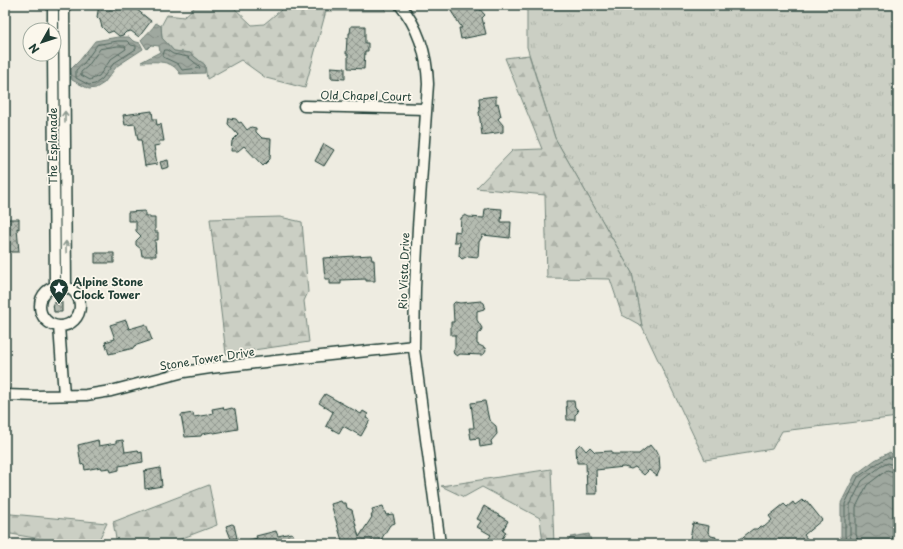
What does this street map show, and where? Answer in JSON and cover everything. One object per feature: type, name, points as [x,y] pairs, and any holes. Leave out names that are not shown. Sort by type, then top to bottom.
[{"type":"street","points":[[53,5],[53,22]]},
{"type":"street","name":"The Esplanade","points":[[64,5],[66,286]]},
{"type":"street","name":"Rio Vista Drive","points":[[400,5],[414,25],[421,41],[425,55],[428,84],[418,234],[414,346],[440,544]]},
{"type":"street","name":"The Esplanade","points":[[54,62],[55,285]]},
{"type":"street","name":"Old Chapel Court","points":[[304,106],[426,109]]},
{"type":"street","points":[[55,285],[66,286],[77,294],[80,300],[79,312],[72,322],[59,326],[47,322],[40,311],[39,304],[44,292],[55,285]]},
{"type":"street","points":[[59,326],[64,395]]},
{"type":"street","name":"Stone Tower Drive","points":[[5,395],[86,395],[111,391],[184,372],[210,368],[414,346]]},
{"type":"green space","points":[[197,5],[231,5],[252,25],[264,24],[287,5],[381,5],[386,11],[326,11],[305,88],[266,78],[241,60],[207,79],[205,65],[190,53],[174,51],[162,38],[161,26],[167,15],[184,17]]},
{"type":"green space","points":[[527,5],[898,5],[898,417],[782,431],[772,449],[705,460],[642,326],[632,273],[555,138],[527,47]]},
{"type":"green space","points":[[529,55],[555,138],[632,273],[642,326],[622,315],[610,279],[547,278],[545,195],[476,188],[513,150],[542,149],[505,58]]},
{"type":"green space","points":[[280,217],[302,222],[308,292],[304,301],[309,342],[226,354],[210,219]]},
{"type":"green space","points":[[551,469],[554,544],[543,544],[540,518],[482,487],[464,497],[441,486]]},
{"type":"green space","points":[[209,485],[217,525],[167,544],[117,544],[113,522]]},
{"type":"green space","points":[[5,512],[11,514],[107,523],[97,544],[71,544],[5,533]]},
{"type":"water","points":[[156,23],[161,26],[162,38],[174,51],[190,53],[205,65],[205,73],[180,74],[173,66],[163,62],[141,62],[160,52],[159,46],[151,45],[147,49],[141,40]]},
{"type":"water","points":[[118,37],[129,37],[133,41],[140,43],[143,49],[117,66],[104,83],[96,88],[89,89],[72,80],[71,69],[95,41]]},
{"type":"water","points":[[890,452],[898,459],[898,544],[844,544],[841,538],[841,503],[855,475],[875,460]]},
{"type":"water","points":[[589,534],[592,544],[566,544],[571,537]]},
{"type":"building","points":[[99,5],[131,5],[151,21],[139,37],[131,31],[119,36],[113,31],[108,33],[102,27],[100,20],[97,17]]},
{"type":"building","points":[[447,5],[476,5],[485,15],[482,18],[486,34],[461,39],[459,28],[462,28]]},
{"type":"building","points":[[351,26],[365,26],[365,43],[368,43],[368,51],[365,51],[364,69],[348,68],[348,54],[346,54],[347,38],[349,38]]},
{"type":"building","points":[[331,67],[345,68],[345,79],[331,78]]},
{"type":"building","points":[[496,96],[496,104],[498,103],[501,116],[498,119],[503,125],[503,132],[482,135],[479,98]]},
{"type":"building","points":[[152,111],[153,119],[156,119],[157,125],[161,124],[164,141],[159,141],[160,145],[154,146],[157,164],[145,166],[141,140],[138,140],[135,124],[125,125],[123,115]]},
{"type":"building","points":[[229,118],[236,119],[239,123],[241,122],[247,130],[251,127],[256,128],[256,132],[262,138],[271,139],[270,159],[263,166],[244,146],[238,151],[231,151],[232,141],[238,135],[228,124]]},
{"type":"building","points":[[324,144],[334,150],[324,166],[315,161]]},
{"type":"building","points":[[168,160],[169,167],[162,169],[160,162]]},
{"type":"building","points":[[485,209],[502,209],[501,222],[511,222],[510,238],[483,235],[479,242],[478,257],[468,256],[462,259],[459,256],[460,242],[454,242],[455,231],[460,232],[461,218],[465,215],[469,217],[484,218]]},
{"type":"building","points":[[145,211],[145,216],[155,218],[155,232],[158,232],[158,240],[155,240],[156,256],[142,256],[141,249],[136,245],[136,241],[141,236],[136,231],[136,221],[128,221],[128,212]]},
{"type":"building","points":[[5,219],[19,219],[19,229],[17,228],[19,252],[5,252]]},
{"type":"building","points":[[95,253],[114,253],[114,263],[95,263]]},
{"type":"building","points":[[371,255],[372,260],[374,260],[375,281],[366,281],[366,279],[341,280],[341,284],[330,284],[330,279],[325,279],[323,258]]},
{"type":"building","points":[[481,301],[485,306],[484,309],[477,311],[477,320],[482,328],[481,332],[477,335],[477,344],[485,348],[486,351],[482,355],[460,354],[457,356],[453,351],[455,347],[455,335],[451,335],[451,322],[454,322],[453,304],[455,302]]},
{"type":"building","points":[[62,302],[62,312],[54,312],[53,303]]},
{"type":"building","points":[[126,320],[129,329],[146,324],[152,340],[134,346],[134,348],[109,354],[105,342],[115,339],[110,325]]},
{"type":"building","points":[[325,394],[361,414],[363,411],[368,414],[366,418],[370,420],[361,436],[343,426],[339,433],[326,426],[333,412],[319,403]]},
{"type":"building","points":[[485,401],[489,420],[496,426],[497,434],[491,441],[492,445],[480,447],[479,438],[471,439],[469,428],[474,428],[471,403]]},
{"type":"building","points":[[566,401],[574,401],[578,412],[575,415],[575,420],[567,420]]},
{"type":"building","points":[[223,407],[224,410],[232,408],[235,410],[238,429],[214,433],[212,432],[202,434],[201,436],[185,437],[181,415],[193,413],[194,417],[207,415],[213,413],[212,409]]},
{"type":"building","points":[[98,440],[99,446],[116,443],[116,441],[123,440],[125,452],[138,450],[139,453],[142,452],[143,462],[119,466],[119,470],[111,472],[110,468],[102,469],[101,467],[85,470],[84,464],[81,465],[78,445]]},
{"type":"building","points":[[580,444],[586,451],[590,447],[595,452],[612,451],[612,454],[639,454],[650,445],[654,450],[656,449],[659,455],[660,469],[657,476],[649,470],[644,475],[635,467],[631,469],[624,467],[596,470],[597,494],[587,494],[586,463],[577,463],[576,448]]},
{"type":"building","points":[[160,468],[162,486],[145,489],[144,471]]},
{"type":"building","points":[[802,500],[804,502],[806,500],[822,520],[804,535],[808,540],[803,544],[734,544],[753,529],[757,529],[760,526],[764,527],[772,520],[769,516],[784,504],[787,507],[793,502],[795,505]]},
{"type":"building","points":[[341,501],[342,503],[346,503],[347,508],[352,510],[359,537],[372,517],[372,509],[383,506],[386,515],[393,514],[395,523],[390,525],[382,538],[383,543],[374,544],[373,541],[362,544],[343,544],[331,504]]},
{"type":"building","points":[[484,506],[508,521],[503,530],[506,532],[499,544],[485,544],[491,535],[477,527],[481,521],[477,519]]},
{"type":"building","points":[[693,523],[709,526],[708,532],[711,536],[716,537],[715,544],[689,544]]},
{"type":"building","points":[[232,524],[234,525],[237,538],[231,539],[226,526]]},
{"type":"building","points":[[276,531],[278,536],[291,533],[293,534],[296,544],[243,544],[243,542],[257,538],[256,536]]},
{"type":"place","name":"Alpine Stone Clock Tower","points":[[59,305]]}]
